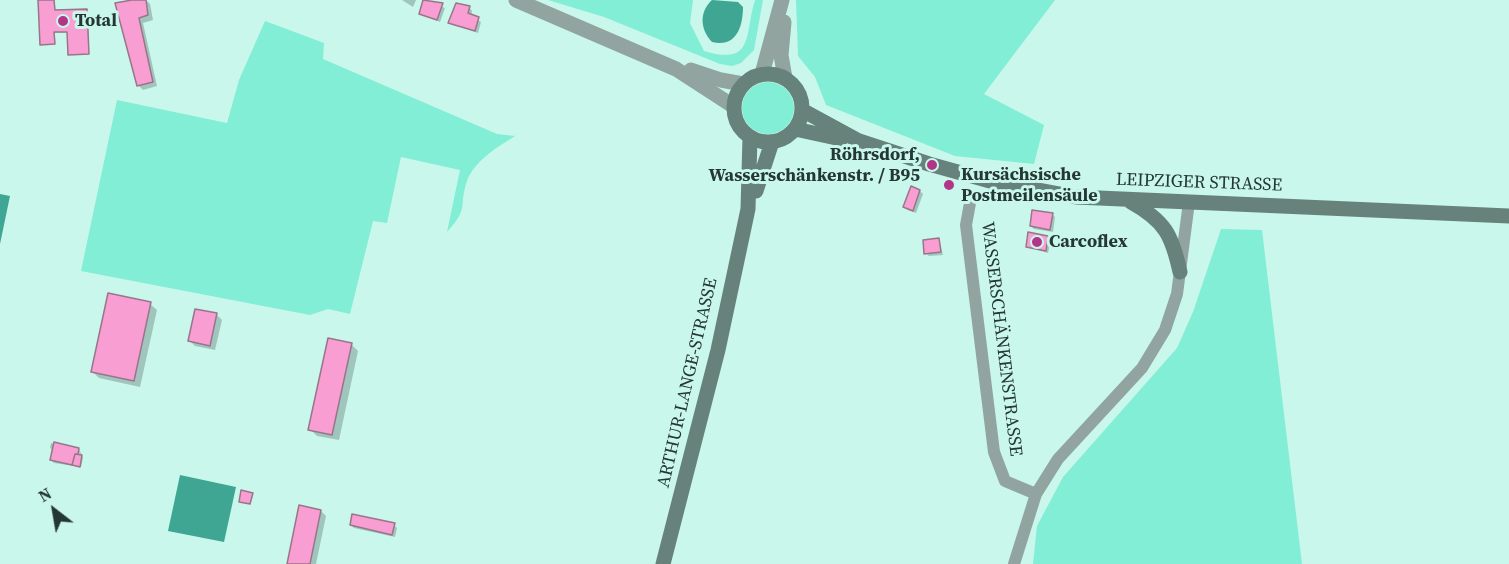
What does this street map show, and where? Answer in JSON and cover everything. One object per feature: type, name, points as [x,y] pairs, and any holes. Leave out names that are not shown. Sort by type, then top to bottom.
[{"type":"main road","points":[[762,74],[773,74],[785,78],[798,91],[802,111],[795,129],[788,136],[772,142],[750,137],[737,123],[734,106],[736,93],[743,84],[762,74]]},
{"type":"main road","name":"LEIPZIGER STRASSE","points":[[802,111],[859,141],[928,164],[990,181],[1076,197],[1509,216]]},
{"type":"main road","name":"LEIPZIGER STRASSE","points":[[795,129],[843,140],[859,141]]},
{"type":"main road","name":"ARTHUR-LANGE-STRASSE","points":[[663,564],[718,350],[748,209],[750,137]]},
{"type":"main road","name":"ARTHUR-LANGE-STRASSE","points":[[748,209],[754,200],[772,142]]},
{"type":"main road","points":[[1128,201],[1154,216],[1168,231],[1180,272]]},
{"type":"street","points":[[516,0],[676,69],[734,106]]},
{"type":"street","points":[[762,74],[776,18],[782,4]]},
{"type":"street","points":[[782,4],[784,18],[781,55],[785,78]]},
{"type":"street","points":[[676,69],[743,84]]},
{"type":"street","points":[[1014,564],[1036,494],[1058,459],[1142,368],[1165,330],[1177,294],[1189,202]]},
{"type":"street","name":"WASSERSCHÄNKENSTRASSE","points":[[970,203],[966,225],[994,452],[1005,481],[1036,494]]},
{"type":"shaded area","points":[[548,0],[693,0],[690,23],[704,51],[720,55],[740,51],[747,35],[755,0],[763,0],[754,50],[741,63],[732,66],[720,64],[604,17]]},
{"type":"shaded area","points":[[712,0],[738,2],[743,7],[740,28],[727,42],[712,42],[705,32],[703,15]]},
{"type":"shaded area","points":[[796,0],[1055,0],[984,94],[1044,125],[1034,164],[955,156],[826,105],[815,77],[798,56]]},
{"type":"shaded area","points":[[265,21],[324,43],[323,59],[497,134],[515,136],[488,155],[470,174],[464,190],[461,212],[447,232],[460,170],[401,157],[387,223],[373,221],[350,314],[328,309],[310,315],[81,271],[117,100],[227,123],[239,80]]},
{"type":"shaded area","points":[[768,82],[778,84],[786,90],[792,98],[794,108],[792,118],[786,126],[778,132],[768,134],[758,132],[750,126],[744,118],[742,108],[744,98],[750,90],[758,84]]},
{"type":"shaded area","points":[[0,194],[10,196],[0,244]]},
{"type":"shaded area","points":[[1221,229],[1262,230],[1302,564],[1033,564],[1037,526],[1063,477],[1177,348],[1193,312]]},
{"type":"shaded area","points":[[180,475],[236,487],[224,542],[168,531]]},
{"type":"building","name":"Total","points":[[38,0],[54,0],[55,10],[87,9],[89,54],[68,55],[67,32],[54,32],[55,44],[40,45]]},
{"type":"building","points":[[146,0],[148,15],[139,18],[153,82],[137,86],[115,3]]},
{"type":"building","points":[[423,0],[443,3],[437,20],[419,14]]},
{"type":"building","points":[[456,3],[470,6],[468,13],[479,17],[475,31],[448,23]]},
{"type":"building","points":[[911,186],[920,190],[913,211],[903,207]]},
{"type":"building","points":[[1032,210],[1053,213],[1050,230],[1030,226]]},
{"type":"building","name":"Carcoflex","points":[[1028,232],[1048,236],[1046,251],[1026,247]]},
{"type":"building","points":[[939,238],[941,252],[924,254],[923,240]]},
{"type":"building","points":[[108,293],[151,302],[134,381],[91,372]]},
{"type":"building","points":[[195,309],[217,313],[210,346],[188,341]]},
{"type":"building","points":[[328,338],[352,343],[332,435],[308,430]]},
{"type":"building","points":[[54,442],[79,448],[72,465],[50,460]]},
{"type":"building","points":[[75,454],[82,455],[80,467],[72,465]]},
{"type":"building","points":[[241,490],[253,493],[250,504],[239,502]]},
{"type":"building","points":[[299,505],[321,510],[310,564],[287,564]]},
{"type":"building","points":[[352,514],[395,523],[392,535],[350,525]]},
{"type":"place","name":"Total","points":[[63,21]]},
{"type":"place","name":"Röhrsdorf, Wasserschänkenstr. / B95","points":[[932,165]]},
{"type":"place","name":"Kursächsische Postmeilensäule","points":[[949,185]]},
{"type":"place","name":"Carcoflex","points":[[1037,242]]}]
